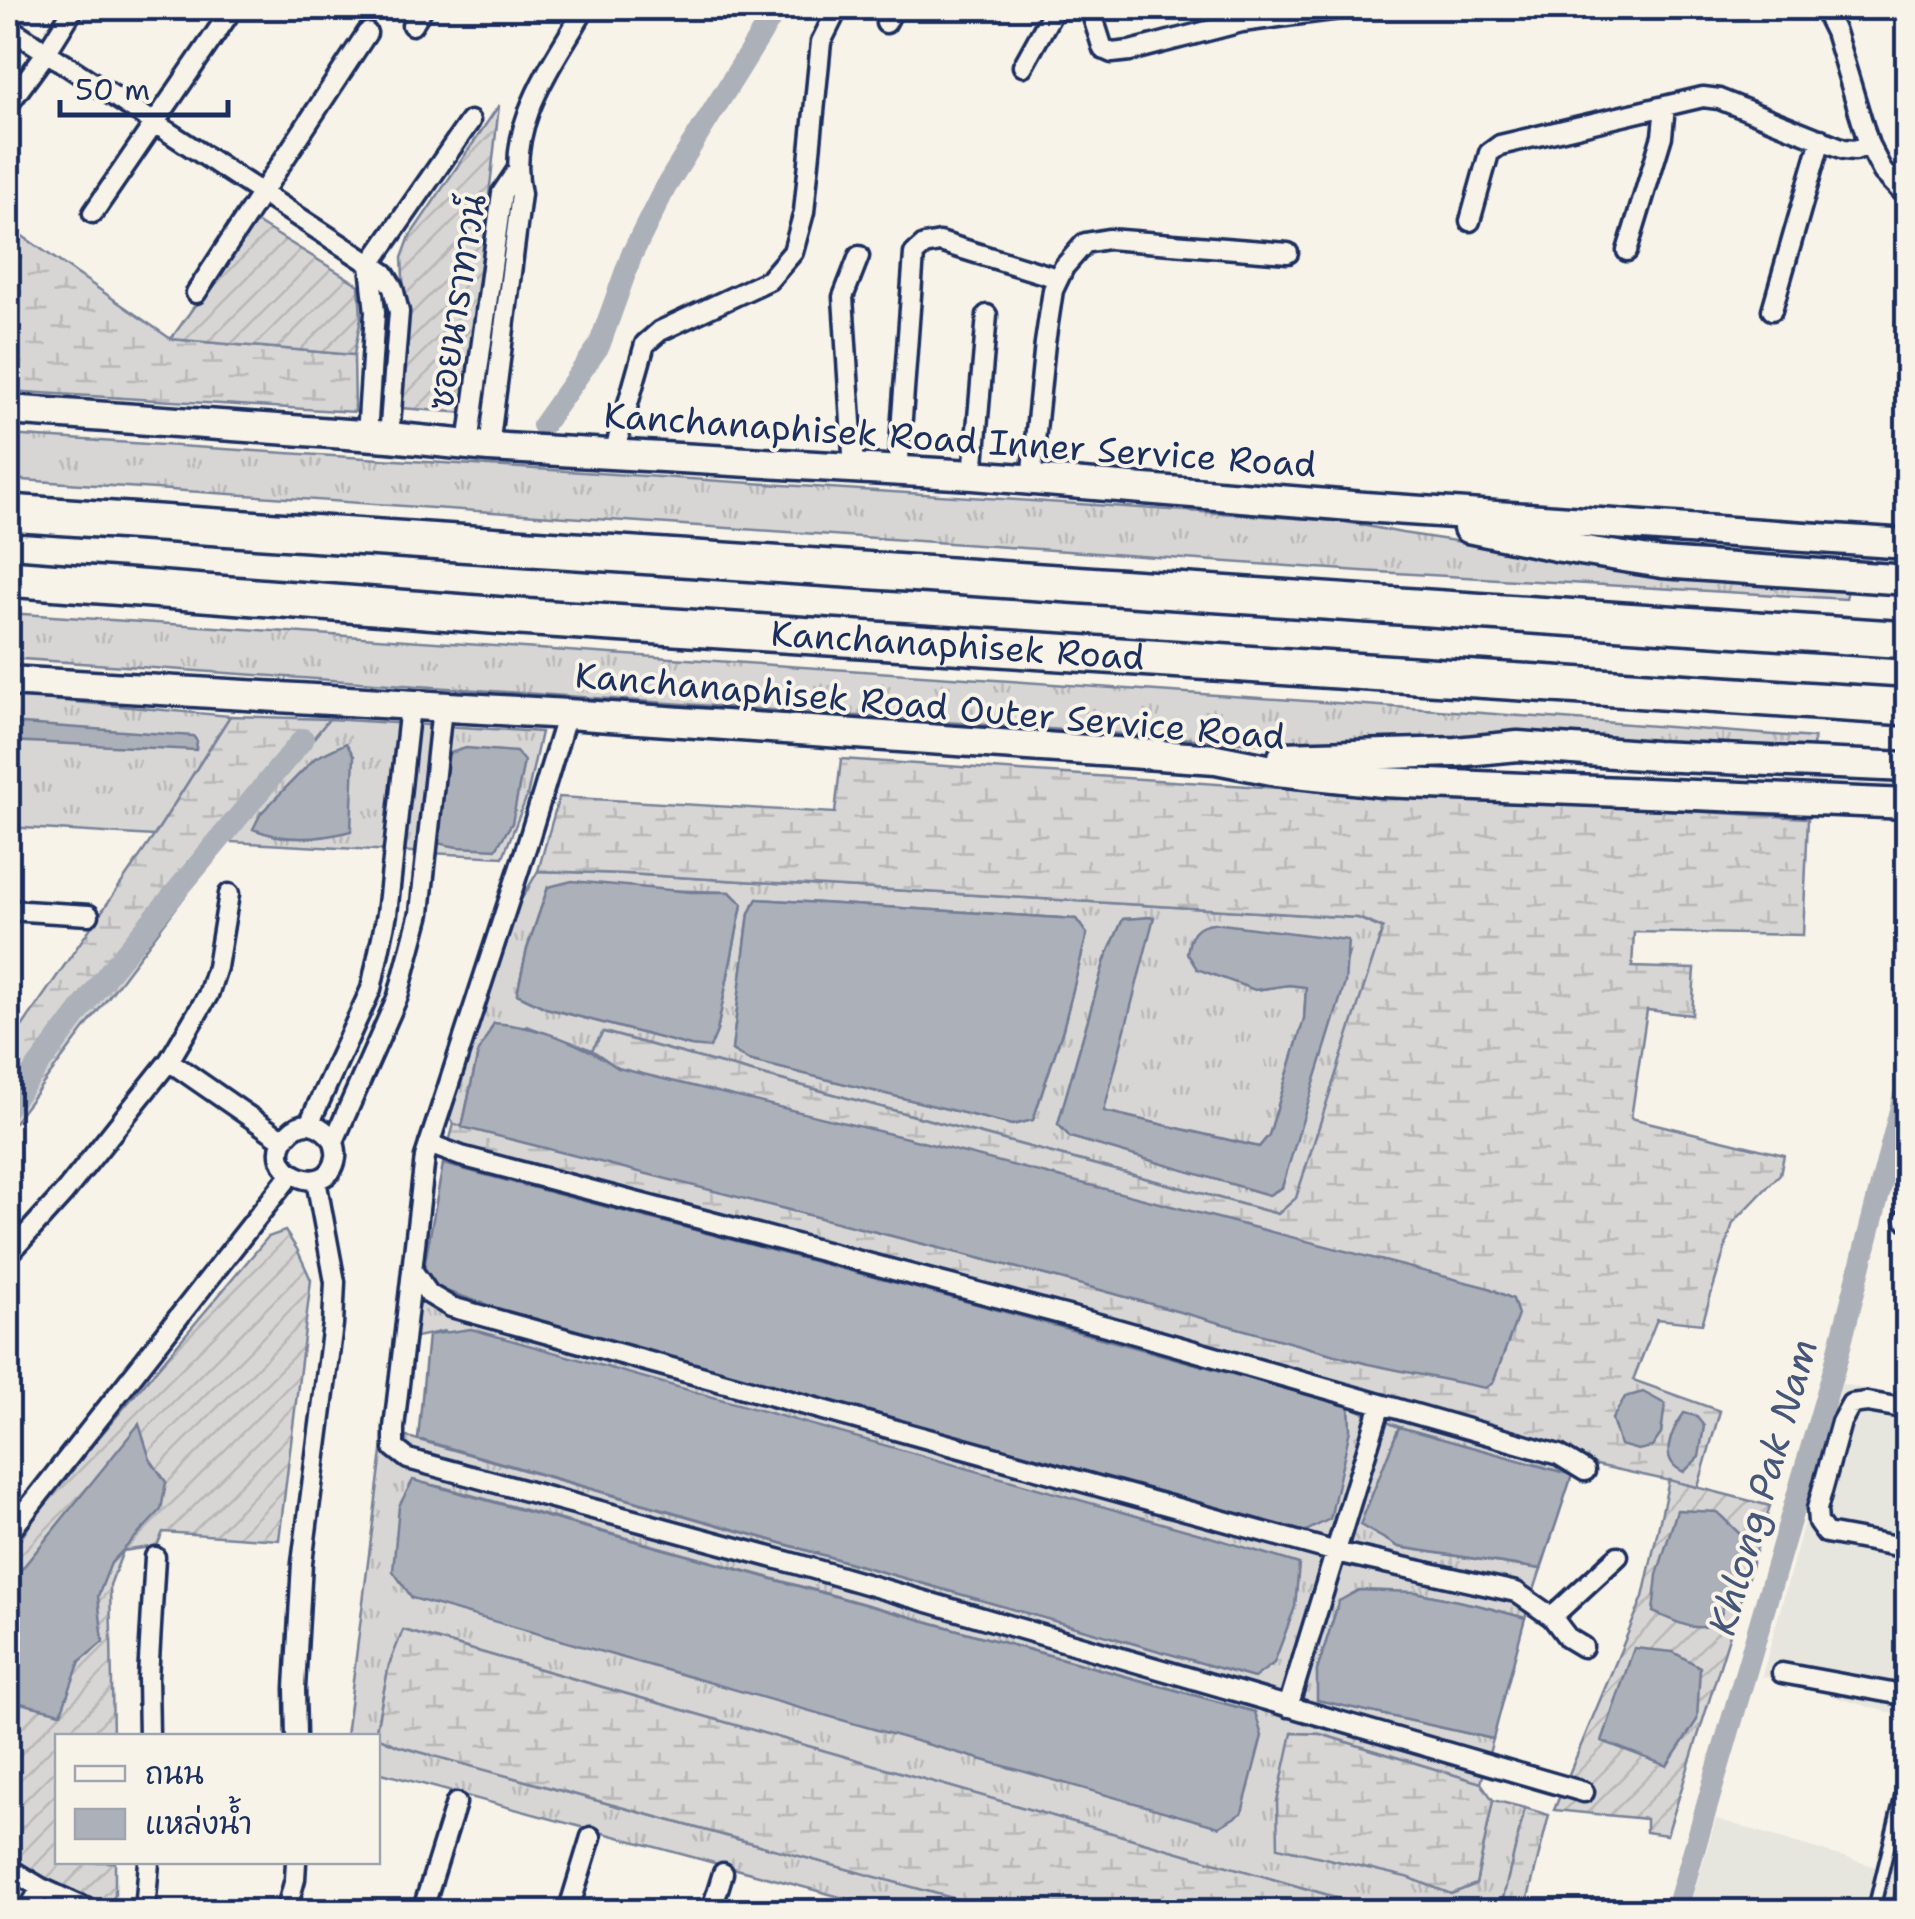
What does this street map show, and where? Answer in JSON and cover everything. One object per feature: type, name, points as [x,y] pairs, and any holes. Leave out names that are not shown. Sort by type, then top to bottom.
[{"type":"highway","name":"Kanchanaphisek Road","points":[[8,513],[1908,640]]},
{"type":"highway","name":"Kanchanaphisek Road","points":[[8,578],[524,618],[1908,707]]},
{"type":"main road","name":"Kanchanaphisek Road Inner Service Road","points":[[8,410],[478,446],[973,475],[1364,507],[1908,544]]},
{"type":"main road","points":[[1364,507],[1662,563],[1908,580]]},
{"type":"main road","name":"Kanchanaphisek Road Outer Service Road","points":[[8,681],[566,714],[1216,759],[1277,771],[1382,782],[1908,804]]},
{"type":"main road","points":[[1216,759],[1456,752],[1518,746],[1908,767]]},
{"type":"main road","points":[[1518,746],[1502,752],[1496,760],[1498,774],[1518,788]]},
{"type":"street","points":[[8,105],[74,8]]},
{"type":"street","points":[[93,213],[233,8]]},
{"type":"street","points":[[412,25],[423,8]]},
{"type":"street","name":"ซอยนาราทาวน์","points":[[478,446],[502,193],[516,172],[529,106],[584,8]]},
{"type":"street","points":[[614,453],[645,344],[660,331],[768,280],[793,252],[804,212],[821,42],[838,8]]},
{"type":"street","points":[[1024,66],[1055,8]]},
{"type":"street","points":[[1090,8],[1098,40],[1103,49],[1112,52],[1130,51],[1241,15],[1346,8]]},
{"type":"street","points":[[1823,8],[1869,145],[1883,172],[1908,198]]},
{"type":"street","points":[[8,28],[370,265]]},
{"type":"street","points":[[196,293],[367,33]]},
{"type":"street","points":[[1470,221],[1489,153],[1500,145],[1703,96],[1844,150],[1869,145]]},
{"type":"street","points":[[1626,250],[1662,136],[1665,106]]},
{"type":"street","points":[[378,437],[370,265],[470,121]]},
{"type":"street","points":[[1772,310],[1821,139]]},
{"type":"street","points":[[1031,480],[1053,290],[1074,253],[1085,243],[1108,239],[1288,252]]},
{"type":"street","points":[[898,472],[914,254],[924,245],[940,242],[1057,278]]},
{"type":"street","points":[[854,468],[843,298],[859,256]]},
{"type":"street","points":[[973,475],[987,316]]},
{"type":"street","points":[[309,1124],[371,989],[387,914],[410,706]]},
{"type":"street","points":[[334,1141],[324,1129],[309,1124],[294,1128],[283,1140],[280,1156],[287,1170],[300,1179],[316,1180],[330,1172],[336,1157],[334,1141],[398,996],[420,914],[442,708]]},
{"type":"street","points":[[566,714],[425,1157],[394,1448],[408,1459],[800,1565],[1584,1792]]},
{"type":"street","points":[[8,1255],[64,1193],[169,1061],[208,995],[229,894]]},
{"type":"street","points":[[8,910],[89,916]]},
{"type":"street","points":[[169,1061],[283,1140]]},
{"type":"street","points":[[429,1144],[480,1161],[1110,1327],[1559,1456],[1585,1471]]},
{"type":"street","points":[[8,1534],[292,1174]]},
{"type":"street","points":[[296,1734],[302,1563],[335,1282],[316,1180]]},
{"type":"street","points":[[412,1270],[429,1294],[451,1307],[1336,1552],[1516,1592],[1552,1616],[1568,1638],[1583,1648]]},
{"type":"street","points":[[1908,1409],[1867,1402],[1851,1404],[1841,1422],[1817,1509],[1818,1522],[1826,1533],[1908,1548]]},
{"type":"street","points":[[1288,1707],[1381,1404]]},
{"type":"street","points":[[1552,1616],[1618,1556]]},
{"type":"street","points":[[149,1734],[155,1557]]},
{"type":"street","points":[[1782,1673],[1908,1696]]},
{"type":"street","points":[[422,1912],[456,1803]]},
{"type":"street","points":[[568,1912],[592,1837]]},
{"type":"street","points":[[145,1912],[149,1864]]},
{"type":"street","points":[[286,1912],[296,1864]]},
{"type":"street","points":[[8,1868],[94,1912]]},
{"type":"street","points":[[712,1912],[723,1874]]},
{"type":"street","points":[[28,1912],[41,1888]]},
{"type":"lane","points":[[1872,1912],[1908,1767]]},
{"type":"shaded area","points":[[1842,1384],[1907,1398],[1907,1718],[1762,1676]]},
{"type":"shaded area","points":[[1907,1725],[1907,1911],[1688,1912],[1716,1819],[1877,1867]]},
{"type":"green space","points":[[499,105],[465,413],[401,408],[406,334],[402,258],[410,236]]},
{"type":"green space","points":[[258,223],[359,285],[361,318],[354,355],[171,339],[251,226]]},
{"type":"green space","points":[[8,226],[171,339],[354,355],[355,412],[8,391]]},
{"type":"green space","points":[[8,435],[1341,521],[1602,563],[1849,582],[1846,599],[1361,571],[8,479]]},
{"type":"green space","points":[[8,613],[1814,738],[1812,754],[1459,740],[1269,744],[8,658]]},
{"type":"green space","points":[[8,696],[230,716],[154,836],[8,827]]},
{"type":"green space","points":[[230,716],[329,719],[194,884],[8,1130],[8,1047],[154,836]]},
{"type":"green space","points":[[329,719],[541,732],[527,796],[503,857],[230,842]]},
{"type":"green space","points":[[841,759],[1808,818],[1803,935],[1634,932],[1632,967],[1695,969],[1692,1015],[1647,1010],[1631,1118],[1784,1155],[1780,1174],[1733,1223],[1702,1324],[1657,1319],[1633,1380],[1720,1411],[1698,1487],[1578,1461],[1572,1475],[1399,1427],[1349,1406],[443,1164],[454,1124],[1061,1279],[1368,1364],[618,1068],[592,1050],[603,1032],[1278,1214],[1296,1198],[1383,928],[1358,918],[538,871],[559,797],[835,813]]},
{"type":"green space","points":[[538,871],[1358,918],[1383,929],[1296,1199],[1278,1214],[604,1032],[592,1050],[527,1026],[478,1053],[462,1127],[454,1124],[447,1115],[519,903]],"holes":[[[548,887],[730,892],[742,905],[717,1031],[710,1047],[691,1046],[546,1008],[517,994]],[[757,899],[1076,919],[1087,934],[1063,1029],[1033,1120],[1012,1125],[748,1060],[732,1050],[749,913]],[[1153,917],[1103,1111],[1259,1147],[1269,1135],[1304,1019],[1306,987],[1255,990],[1349,952],[1282,1188],[1269,1195],[1070,1137],[1058,1124],[1105,960],[1123,919]]]},
{"type":"green space","points":[[285,1231],[311,1280],[279,1540],[163,1532],[157,1546],[123,1551],[110,1585],[113,1734],[55,1734],[55,1864],[115,1864],[115,1894],[109,1911],[84,1911],[8,1867],[8,1558],[47,1499],[268,1237]]},
{"type":"green space","points":[[424,1268],[434,1287],[512,1313],[1304,1532],[1350,1430],[1349,1406],[1399,1427],[1361,1525],[1399,1547],[1541,1569],[1525,1618],[1415,1592],[1339,1601],[1317,1671],[1318,1700],[1493,1739],[1481,1783],[1320,1734],[1293,1733],[1277,1802],[1410,1878],[1451,1894],[1476,1884],[1493,1800],[1525,1808],[1500,1911],[1384,1911],[404,1630],[389,1665],[375,1734],[346,1734],[383,1444],[408,1437],[1254,1678],[444,1331],[412,1338]],"holes":[[[413,1481],[446,1488],[1255,1712]]]},
{"type":"green space","points":[[1669,1480],[1770,1506],[1667,1835],[1646,1832],[1646,1819],[1554,1810],[1643,1597]]},
{"type":"green space","points":[[403,1630],[1384,1911],[1000,1911],[398,1746],[375,1734],[389,1665]]},
{"type":"green space","points":[[1292,1733],[1320,1734],[1481,1783],[1493,1800],[1476,1884],[1451,1894],[1410,1878],[1278,1847],[1277,1802]]},
{"type":"green space","points":[[380,1738],[1000,1911],[892,1911],[380,1773]]},
{"type":"green space","points":[[1525,1808],[1549,1815],[1528,1898],[1578,1911],[1500,1911]]},
{"type":"water","points":[[8,723],[193,736],[196,750],[8,741]]},
{"type":"water","points":[[346,743],[354,756],[351,831],[302,838],[253,829],[261,813],[315,758]]},
{"type":"water","points":[[466,748],[516,752],[524,761],[512,823],[496,849],[437,843],[447,754]]},
{"type":"water","points":[[572,881],[730,892],[742,904],[717,1031],[710,1048],[546,1008],[517,994],[548,887]]},
{"type":"water","points":[[757,899],[1076,919],[1087,934],[1063,1029],[1033,1120],[1012,1125],[748,1060],[732,1050],[749,913]]},
{"type":"water","points":[[1154,917],[1104,1111],[1259,1147],[1269,1135],[1304,1019],[1306,987],[1255,990],[1197,969],[1187,953],[1192,936],[1198,928],[1214,923],[1348,940],[1345,983],[1282,1187],[1269,1195],[1070,1137],[1058,1124],[1105,960],[1123,919]]},
{"type":"water","points":[[494,1023],[559,1037],[618,1068],[1489,1288],[1513,1299],[1518,1315],[1493,1383],[1485,1388],[1368,1364],[1061,1279],[462,1127],[478,1053]]},
{"type":"water","points":[[443,1164],[1349,1406],[1350,1430],[1330,1519],[1304,1532],[512,1313],[434,1287],[424,1268]]},
{"type":"water","points":[[471,1329],[1299,1564],[1295,1607],[1274,1663],[1254,1678],[418,1439],[428,1335]]},
{"type":"water","points":[[1643,1392],[1665,1404],[1661,1434],[1652,1447],[1638,1450],[1620,1445],[1612,1419],[1625,1397]]},
{"type":"water","points":[[1684,1413],[1696,1416],[1704,1426],[1699,1457],[1684,1472],[1671,1461],[1669,1445]]},
{"type":"water","points":[[139,1424],[150,1459],[166,1482],[161,1510],[111,1563],[98,1596],[103,1642],[80,1661],[61,1713],[8,1700],[8,1586]]},
{"type":"water","points":[[1399,1427],[1572,1475],[1541,1569],[1399,1547],[1360,1525]]},
{"type":"water","points":[[413,1480],[1255,1712],[1262,1736],[1242,1813],[1219,1827],[412,1598],[393,1571],[399,1506]]},
{"type":"water","points":[[1677,1510],[1717,1512],[1743,1537],[1719,1622],[1710,1626],[1686,1625],[1653,1612],[1657,1575]]},
{"type":"water","points":[[1359,1590],[1415,1592],[1525,1618],[1493,1739],[1317,1700],[1317,1671],[1339,1601]]},
{"type":"water","points":[[1634,1648],[1673,1652],[1700,1667],[1697,1720],[1667,1766],[1602,1741]]},
{"type":"water","points":[[1907,1827],[1907,1911],[1891,1911]]},
{"type":"waterway","points":[[543,425],[599,346],[632,254],[665,188],[777,8]]},
{"type":"waterway","points":[[8,1106],[110,971],[303,739]]},
{"type":"waterway","name":"Khlong Pak Nam","points":[[1676,1912],[1835,1366],[1908,1079]]}]
